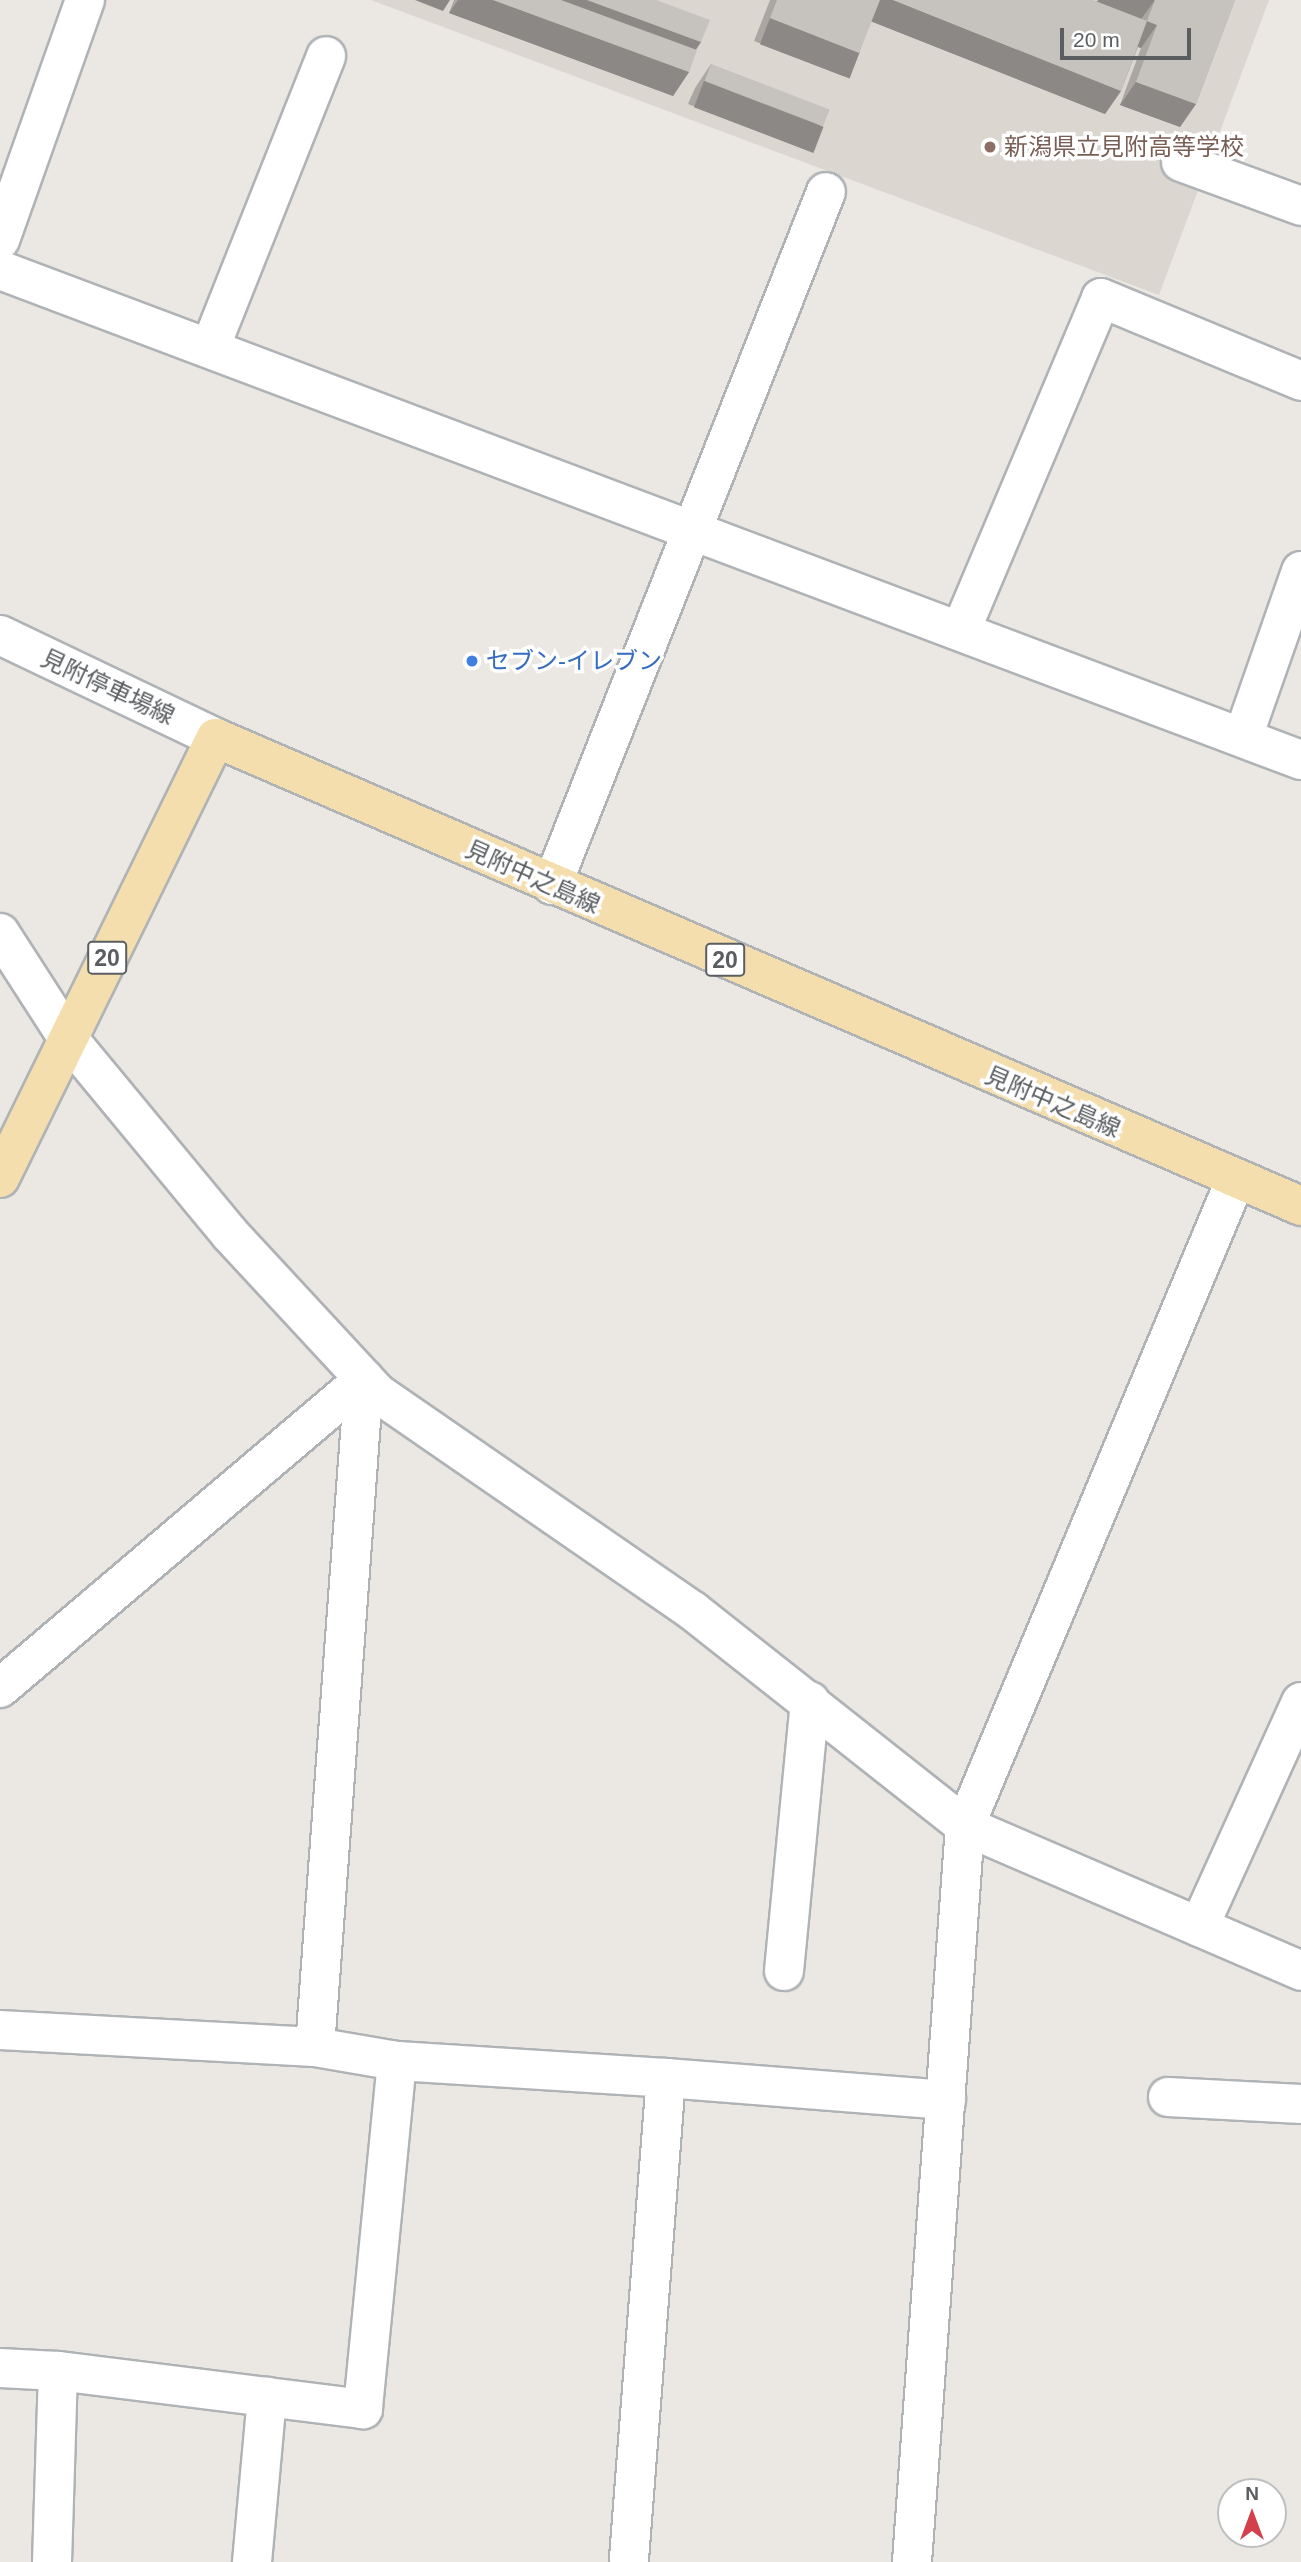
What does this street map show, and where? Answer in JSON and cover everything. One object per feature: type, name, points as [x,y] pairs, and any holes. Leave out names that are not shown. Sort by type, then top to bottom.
[{"type":"main road","name":"見附中之島線","points":[[216,738],[1235,1181],[1301,1206]]},
{"type":"main road","name":"20","points":[[0,1178],[216,738]]},
{"type":"street","points":[[0,240],[85,0]]},
{"type":"street","points":[[210,348],[326,56]]},
{"type":"street","points":[[1181,162],[1301,206]]},
{"type":"street","points":[[552,885],[690,526],[826,191]]},
{"type":"street","points":[[0,270],[690,526],[1301,760]]},
{"type":"street","points":[[961,630],[1101,298],[1301,381]]},
{"type":"street","points":[[1243,737],[1301,571]]},
{"type":"street","name":"見附停車場線","points":[[0,635],[216,738]]},
{"type":"street","points":[[0,933],[67,1037],[230,1234],[364,1379],[810,1700],[965,1826],[1301,1971]]},
{"type":"street","points":[[912,2562],[965,1826],[1235,1181]]},
{"type":"street","points":[[0,1688],[364,1379]]},
{"type":"street","points":[[314,2047],[364,1379]]},
{"type":"street","points":[[784,1970],[810,1700]]},
{"type":"street","points":[[1199,1927],[1301,1702]]},
{"type":"street","points":[[0,2030],[314,2047],[397,2061],[667,2078],[946,2100]]},
{"type":"street","points":[[0,2368],[58,2371],[363,2409],[397,2061]]},
{"type":"street","points":[[629,2562],[667,2078]]},
{"type":"street","points":[[1168,2097],[1301,2104]]},
{"type":"street","points":[[52,2562],[58,2371]]},
{"type":"street","points":[[252,2562],[267,2397]]},
{"type":"shaded area","name":"新潟県立見附高等学校","points":[[371,0],[1269,0],[1159,295]]},
{"type":"building","points":[[493,0],[561,0],[697,50],[689,72]]},
{"type":"building","points":[[587,0],[656,0],[710,20],[701,42]]},
{"type":"building","points":[[777,0],[880,0],[859,53],[770,18]]},
{"type":"building","points":[[893,0],[1093,0],[1147,21],[1121,91]]},
{"type":"building","points":[[1155,0],[1235,0],[1196,104],[1136,82],[1157,25],[1147,21]]},
{"type":"building","points":[[711,64],[830,110],[823,126],[705,81]]},
{"type":"place","name":"新潟県立見附高等学校","points":[[990,147]]},
{"type":"place","name":"セブン-イレブン","points":[[472,661]]}]
